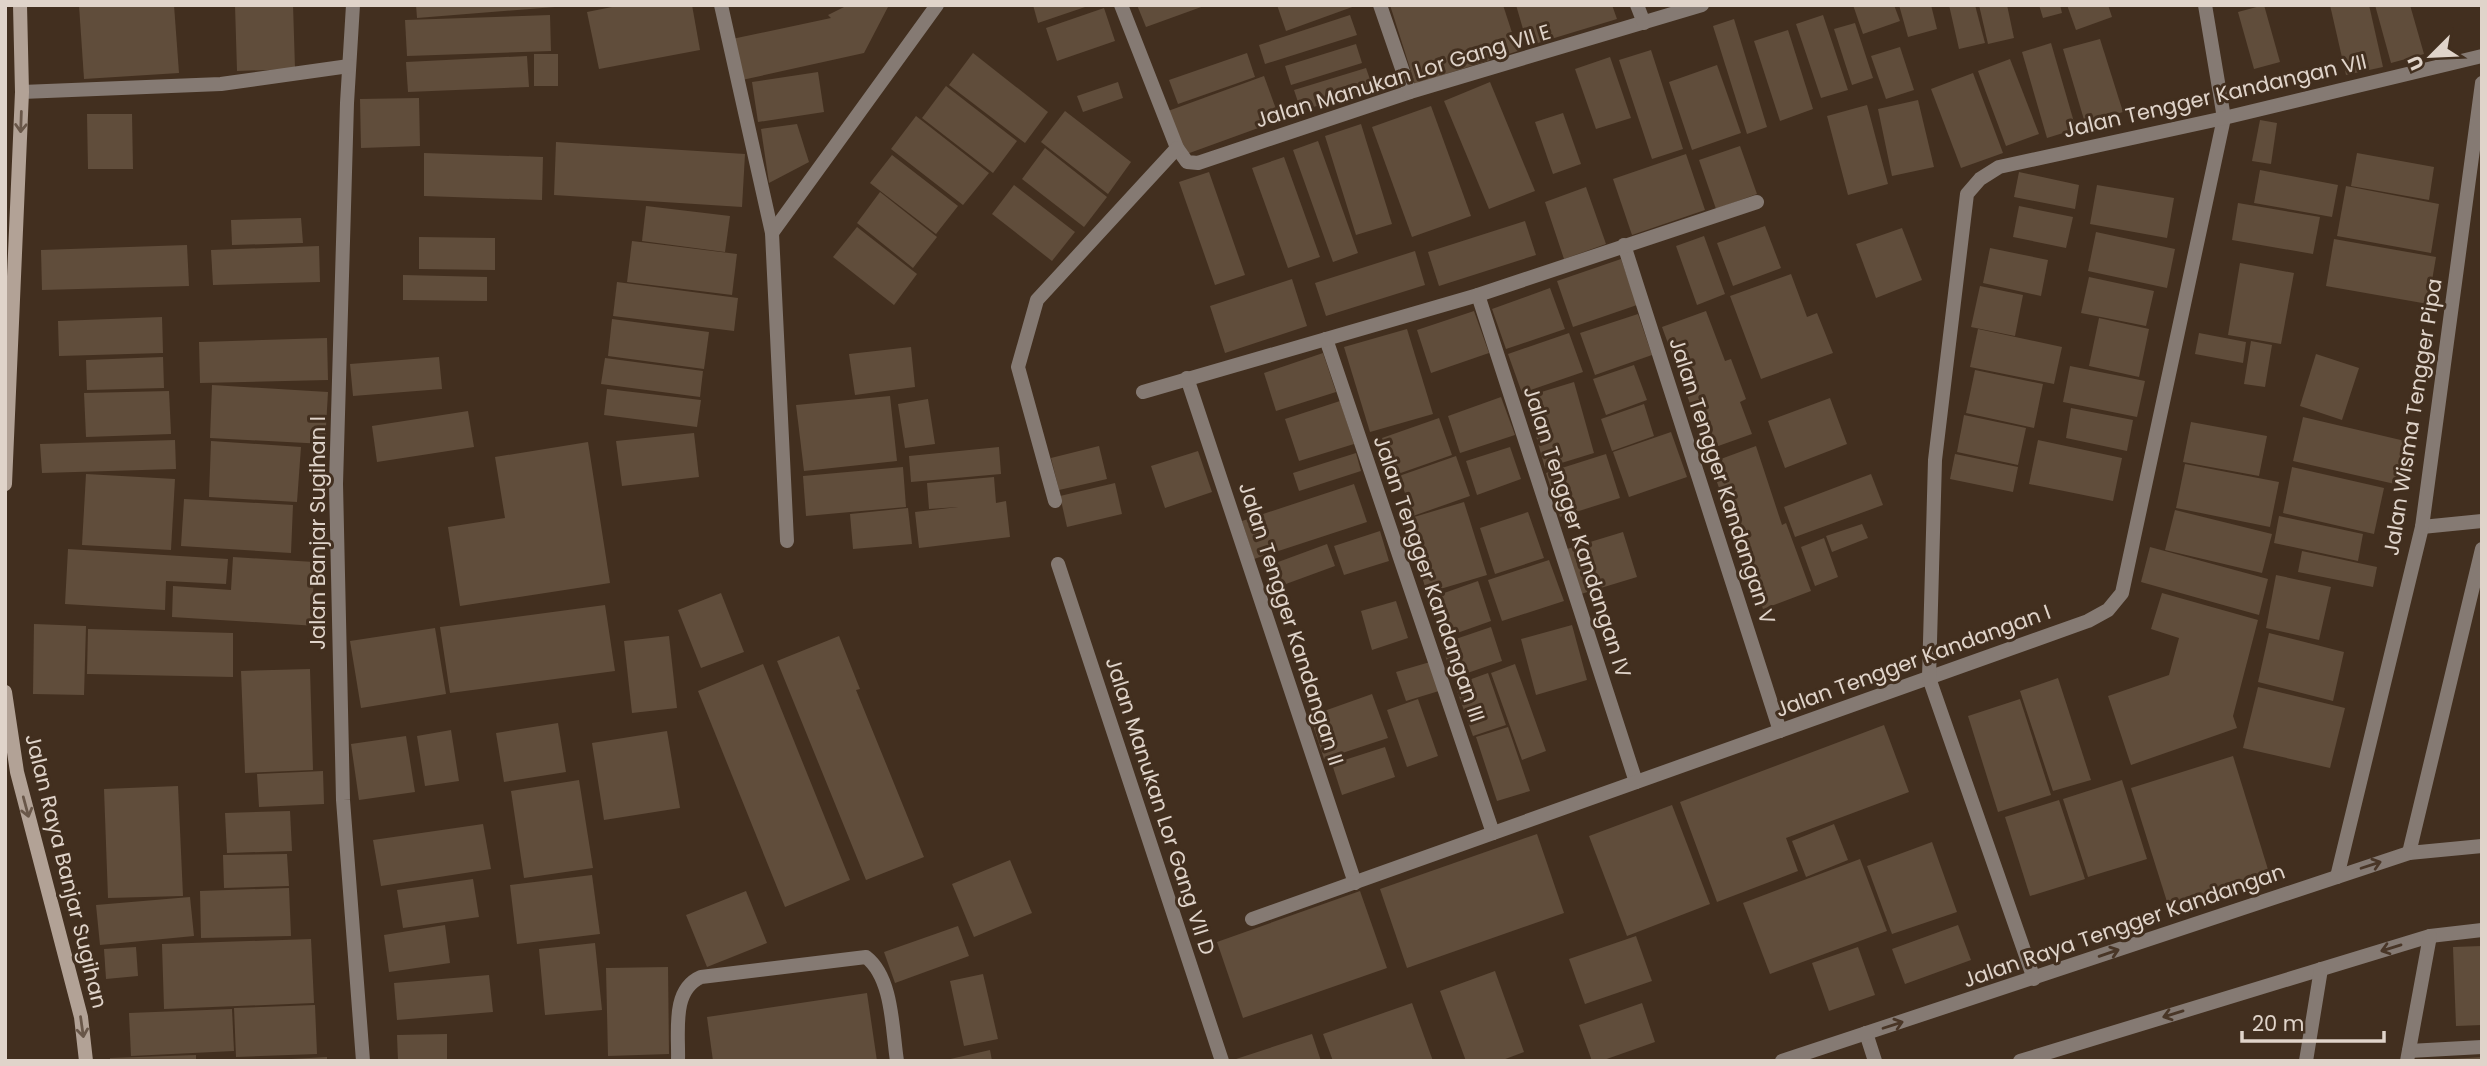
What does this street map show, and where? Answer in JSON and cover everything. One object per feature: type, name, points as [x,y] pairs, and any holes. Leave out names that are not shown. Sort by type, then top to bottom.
[{"type":"main road","points":[[5,484],[22,92],[20,5]]},
{"type":"main road","name":"Jalan Raya Banjar Sugihan","points":[[5,692],[17,772],[81,1017],[86,1061]]},
{"type":"street","name":"Jalan Banjar Sugihan I","points":[[353,5],[336,498],[343,800],[363,1061]]},
{"type":"street","points":[[721,5],[772,233],[788,541]]},
{"type":"street","points":[[772,233],[937,5]]},
{"type":"street","points":[[1055,501],[1018,367],[1037,300],[1177,148],[1121,5]]},
{"type":"street","points":[[1380,5],[1410,92]]},
{"type":"street","points":[[1637,5],[1644,23]]},
{"type":"street","name":"Jalan Manukan Lor Gang VII E","points":[[1177,148],[1187,162],[1198,163],[1410,92],[1702,5]]},
{"type":"street","points":[[2206,5],[2224,118]]},
{"type":"street","name":"Jalan Tengger Kandangan VII","points":[[1928,678],[1935,460],[1967,194],[1980,179],[1999,167],[2224,118],[2482,56]]},
{"type":"street","points":[[22,92],[222,84],[349,66]]},
{"type":"street","name":"Jalan Wisma Tengger Pipa","points":[[2337,877],[2422,527],[2482,83]]},
{"type":"street","name":"Jalan Tengger Kandangan I","points":[[1252,919],[2088,621],[2108,610],[2122,593],[2224,118]]},
{"type":"street","points":[[1143,392],[1478,295],[1757,202]]},
{"type":"street","name":"Jalan Tengger Kandangan V","points":[[1624,245],[1780,731]]},
{"type":"street","name":"Jalan Tengger Kandangan IV","points":[[1478,295],[1636,782]]},
{"type":"street","name":"Jalan Tengger Kandangan III","points":[[1326,339],[1493,833]]},
{"type":"street","name":"Jalan Tengger Kandangan II","points":[[1187,378],[1355,883]]},
{"type":"street","points":[[2422,527],[2482,521]]},
{"type":"street","points":[[2409,853],[2482,549]]},
{"type":"street","name":"Jalan Manukan Lor Gang VII D","points":[[1058,564],[1222,1061]]},
{"type":"street","points":[[1928,678],[2034,979]]},
{"type":"street","name":"Jalan Raya Tengger Kandangan","points":[[1782,1061],[2409,853],[2482,846]]},
{"type":"street","points":[[2020,1061],[2430,936],[2482,930]]},
{"type":"street","points":[[2430,936],[2408,1056],[2482,1047]]},
{"type":"street","points":[[678,1061],[681,994],[689,982],[701,977],[866,957],[877,966],[884,985],[897,1061]]},
{"type":"street","points":[[2306,1061],[2321,969]]},
{"type":"street","points":[[1866,1034],[1875,1061]]},
{"type":"building","points":[[79,5],[174,5],[179,73],[84,79]]},
{"type":"building","points":[[235,5],[293,5],[295,69],[237,71]]},
{"type":"building","points":[[416,5],[555,5],[555,7],[417,18]]},
{"type":"building","points":[[622,5],[692,5],[700,50],[599,69],[587,12]]},
{"type":"building","points":[[848,5],[889,5],[864,53],[742,80],[732,39],[831,18],[828,15]]},
{"type":"building","points":[[1033,5],[1087,5],[1088,6],[1038,23]]},
{"type":"building","points":[[1137,5],[1204,5],[1204,6],[1146,27]]},
{"type":"building","points":[[1277,5],[1355,5],[1355,6],[1286,31]]},
{"type":"building","points":[[1390,5],[1503,5],[1518,51],[1415,84]]},
{"type":"building","points":[[1516,5],[1612,5],[1617,19],[1528,46]]},
{"type":"building","points":[[1853,5],[1894,5],[1900,21],[1863,34]]},
{"type":"building","points":[[1899,5],[1931,5],[1937,29],[1908,37]]},
{"type":"building","points":[[1949,5],[1975,5],[1985,43],[1959,49]]},
{"type":"building","points":[[1979,5],[2007,5],[2014,38],[1988,44]]},
{"type":"building","points":[[2039,5],[2060,5],[2062,13],[2043,18]]},
{"type":"building","points":[[2067,5],[2108,5],[2112,17],[2076,30]]},
{"type":"building","points":[[2264,5],[2280,62],[2254,69],[2238,12]]},
{"type":"building","points":[[2330,5],[2369,5],[2383,67],[2346,75]]},
{"type":"building","points":[[2375,5],[2410,5],[2424,54],[2391,63]]},
{"type":"building","points":[[1104,8],[1115,41],[1057,61],[1046,28]]},
{"type":"building","points":[[550,15],[551,51],[407,56],[405,20]]},
{"type":"building","points":[[1350,15],[1357,35],[1265,64],[1259,45]]},
{"type":"building","points":[[1823,15],[1848,90],[1821,98],[1796,24]]},
{"type":"building","points":[[1734,19],[1767,127],[1747,134],[1713,26]]},
{"type":"building","points":[[1855,23],[1873,78],[1852,85],[1834,29]]},
{"type":"building","points":[[1788,30],[1813,109],[1780,121],[1754,41]]},
{"type":"building","points":[[2100,39],[2123,112],[2085,123],[2063,49]]},
{"type":"building","points":[[2051,43],[2076,129],[2047,138],[2022,52]]},
{"type":"building","points":[[1356,44],[1362,63],[1291,85],[1285,66]]},
{"type":"building","points":[[1900,47],[1914,90],[1886,99],[1871,56]]},
{"type":"building","points":[[1651,50],[1683,149],[1652,159],[1619,60]]},
{"type":"building","points":[[973,53],[1048,112],[1025,143],[949,85]]},
{"type":"building","points":[[1247,53],[1255,77],[1178,104],[1169,80]]},
{"type":"building","points":[[534,54],[558,54],[558,86],[534,86]]},
{"type":"building","points":[[527,56],[529,87],[408,92],[406,62]]},
{"type":"building","points":[[1610,57],[1631,118],[1596,129],[1575,69]]},
{"type":"building","points":[[2010,59],[2039,134],[2006,146],[1978,71]]},
{"type":"building","points":[[1717,65],[1741,133],[1692,150],[1669,82]]},
{"type":"building","points":[[1366,68],[1373,88],[1301,111],[1294,90]]},
{"type":"building","points":[[818,72],[824,112],[758,122],[752,82]]},
{"type":"building","points":[[1973,73],[2003,153],[1961,168],[1931,89]]},
{"type":"building","points":[[1264,76],[1280,120],[1184,155],[1168,111]]},
{"type":"building","points":[[1118,82],[1123,98],[1083,112],[1077,96]]},
{"type":"building","points":[[1490,82],[1535,191],[1489,209],[1444,101]]},
{"type":"building","points":[[946,86],[1017,141],[993,173],[922,118]]},
{"type":"building","points":[[419,98],[420,146],[361,148],[360,99]]},
{"type":"building","points":[[1918,100],[1934,167],[1892,176],[1878,109]]},
{"type":"building","points":[[1867,105],[1888,184],[1848,195],[1827,116]]},
{"type":"building","points":[[1431,106],[1471,216],[1412,237],[1372,127]]},
{"type":"building","points":[[1065,111],[1131,162],[1108,194],[1041,142]]},
{"type":"building","points":[[1563,113],[1581,164],[1553,174],[1535,122]]},
{"type":"building","points":[[87,114],[132,114],[133,169],[88,169]]},
{"type":"building","points":[[916,116],[989,173],[963,205],[891,149]]},
{"type":"building","points":[[2260,120],[2277,123],[2271,164],[2252,161]]},
{"type":"building","points":[[797,124],[809,162],[769,183],[761,129]]},
{"type":"building","points":[[1361,124],[1392,224],[1356,235],[1325,136]]},
{"type":"building","points":[[1318,141],[1358,253],[1333,262],[1293,150]]},
{"type":"building","points":[[556,142],[745,154],[742,207],[554,195]]},
{"type":"building","points":[[1740,146],[1757,194],[1716,209],[1699,160]]},
{"type":"building","points":[[1045,148],[1107,197],[1084,227],[1022,179]]},
{"type":"building","points":[[424,153],[543,157],[542,200],[424,196]]},
{"type":"building","points":[[2357,153],[2434,167],[2429,200],[2351,186]]},
{"type":"building","points":[[1686,154],[1705,210],[1632,235],[1613,179]]},
{"type":"building","points":[[892,155],[958,206],[936,234],[870,183]]},
{"type":"building","points":[[1284,157],[1320,257],[1288,268],[1252,168]]},
{"type":"building","points":[[2260,170],[2338,185],[2332,217],[2254,203]]},
{"type":"building","points":[[1209,172],[1245,275],[1215,285],[1179,182]]},
{"type":"building","points":[[2019,172],[2079,185],[2075,209],[2014,197]]},
{"type":"building","points":[[1014,185],[1075,232],[1052,261],[992,214]]},
{"type":"building","points":[[2097,185],[2174,198],[2167,238],[2090,224]]},
{"type":"building","points":[[2346,186],[2439,204],[2431,253],[2337,236]]},
{"type":"building","points":[[1586,187],[1606,244],[1564,259],[1545,202]]},
{"type":"building","points":[[880,192],[937,237],[913,268],[857,223]]},
{"type":"building","points":[[2238,203],[2320,217],[2313,254],[2232,240]]},
{"type":"building","points":[[646,206],[730,216],[725,252],[642,241]]},
{"type":"building","points":[[2019,206],[2073,217],[2066,248],[2013,237]]},
{"type":"building","points":[[301,218],[303,243],[232,245],[231,220]]},
{"type":"building","points":[[1525,221],[1536,255],[1439,286],[1428,252]]},
{"type":"building","points":[[1765,226],[1781,268],[1733,286],[1717,243]]},
{"type":"building","points":[[857,227],[917,274],[894,305],[833,257]]},
{"type":"building","points":[[1902,228],[1922,280],[1876,298],[1856,244]]},
{"type":"building","points":[[2096,232],[2175,249],[2167,288],[2088,271]]},
{"type":"building","points":[[1704,236],[1725,294],[1697,305],[1676,246]]},
{"type":"building","points":[[419,237],[495,238],[495,270],[419,269]]},
{"type":"building","points":[[2334,239],[2436,257],[2428,304],[2326,286]]},
{"type":"building","points":[[632,241],[737,254],[732,295],[627,282]]},
{"type":"building","points":[[187,245],[189,286],[42,290],[41,250]]},
{"type":"building","points":[[319,246],[320,282],[213,285],[211,250]]},
{"type":"building","points":[[1990,248],[2048,260],[2041,296],[1983,283]]},
{"type":"building","points":[[1415,251],[1425,285],[1326,316],[1315,283]]},
{"type":"building","points":[[1621,259],[1637,305],[1573,327],[1557,281]]},
{"type":"building","points":[[2240,263],[2294,273],[2281,344],[2228,335]]},
{"type":"building","points":[[1791,274],[1807,317],[1817,313],[1833,353],[1761,379],[1730,296]]},
{"type":"building","points":[[403,275],[487,277],[487,301],[403,300]]},
{"type":"building","points":[[2089,277],[2154,291],[2146,326],[2081,313]]},
{"type":"building","points":[[1292,279],[1307,326],[1225,353],[1210,306]]},
{"type":"building","points":[[617,282],[738,298],[734,331],[613,316]]},
{"type":"building","points":[[1980,286],[2023,295],[2015,336],[1971,327]]},
{"type":"building","points":[[1550,288],[1565,329],[1506,349],[1492,309]]},
{"type":"building","points":[[1474,311],[1489,353],[1431,373],[1417,330]]},
{"type":"building","points":[[1706,311],[1725,361],[1731,359],[1746,399],[1740,402],[1752,434],[1707,450],[1662,327]]},
{"type":"building","points":[[1638,314],[1652,355],[1595,375],[1580,333]]},
{"type":"building","points":[[162,317],[163,353],[59,356],[58,321]]},
{"type":"building","points":[[2099,318],[2149,329],[2139,377],[2089,366]]},
{"type":"building","points":[[612,319],[709,332],[704,369],[608,356]]},
{"type":"building","points":[[1407,329],[1433,414],[1370,432],[1344,347]]},
{"type":"building","points":[[1978,329],[2062,347],[2054,384],[1970,367]]},
{"type":"building","points":[[1569,333],[1583,372],[1522,393],[1508,354]]},
{"type":"building","points":[[2199,333],[2246,342],[2243,363],[2195,354]]},
{"type":"building","points":[[327,338],[328,380],[200,383],[199,342]]},
{"type":"building","points":[[2251,341],[2272,345],[2265,387],[2244,384]]},
{"type":"building","points":[[911,347],[915,387],[855,395],[849,354]]},
{"type":"building","points":[[1323,353],[1336,392],[1276,411],[1264,373]]},
{"type":"building","points":[[2316,354],[2359,368],[2342,420],[2300,406]]},
{"type":"building","points":[[163,357],[164,388],[87,390],[86,360]]},
{"type":"building","points":[[439,357],[442,389],[353,396],[350,364]]},
{"type":"building","points":[[605,358],[703,371],[700,397],[601,384]]},
{"type":"building","points":[[1634,365],[1647,400],[1606,415],[1593,379]]},
{"type":"building","points":[[2070,366],[2145,381],[2137,417],[2063,402]]},
{"type":"building","points":[[1975,370],[2043,384],[2034,428],[1966,413]]},
{"type":"building","points":[[1574,382],[1594,453],[1545,468],[1525,397]]},
{"type":"building","points":[[212,385],[328,392],[325,444],[210,438]]},
{"type":"building","points":[[607,389],[701,400],[697,427],[604,415]]},
{"type":"building","points":[[169,391],[171,434],[86,437],[84,393]]},
{"type":"building","points":[[890,396],[897,461],[804,471],[796,405]]},
{"type":"building","points":[[1501,397],[1515,435],[1460,453],[1448,416]]},
{"type":"building","points":[[1830,398],[1847,444],[1785,468],[1768,421]]},
{"type":"building","points":[[928,399],[935,444],[905,448],[898,404]]},
{"type":"building","points":[[1340,401],[1354,444],[1299,461],[1285,419]]},
{"type":"building","points":[[1644,404],[1654,436],[1612,451],[1601,419]]},
{"type":"building","points":[[2071,408],[2133,420],[2127,451],[2066,438]]},
{"type":"building","points":[[468,411],[474,447],[377,462],[372,426]]},
{"type":"building","points":[[1964,415],[2026,428],[2018,465],[1957,452]]},
{"type":"building","points":[[2303,417],[2405,441],[2395,484],[2293,461]]},
{"type":"building","points":[[1439,418],[1452,455],[1395,475],[1382,438]]},
{"type":"building","points":[[2191,422],[2267,436],[2259,476],[2183,462]]},
{"type":"building","points":[[1671,432],[1687,477],[1629,497],[1613,452]]},
{"type":"building","points":[[694,433],[699,477],[622,486],[616,441]]},
{"type":"building","points":[[175,440],[176,469],[42,473],[40,444]]},
{"type":"building","points":[[2038,440],[2122,458],[2113,501],[2029,484]]},
{"type":"building","points":[[211,441],[301,447],[297,502],[209,497]]},
{"type":"building","points":[[588,442],[610,583],[460,606],[448,527],[505,518],[495,457]]},
{"type":"building","points":[[1099,446],[1107,479],[1059,490],[1051,458]]},
{"type":"building","points":[[1756,446],[1782,525],[1786,523],[1811,591],[1763,609],[1710,463]]},
{"type":"building","points":[[999,447],[1001,474],[911,482],[909,456]]},
{"type":"building","points":[[1510,447],[1521,479],[1477,495],[1466,461]]},
{"type":"building","points":[[1198,451],[1212,492],[1165,508],[1151,466]]},
{"type":"building","points":[[1356,453],[1361,471],[1299,491],[1293,473]]},
{"type":"building","points":[[1606,454],[1620,498],[1560,517],[1546,473]]},
{"type":"building","points":[[1955,454],[2018,467],[2013,492],[1950,479]]},
{"type":"building","points":[[1456,456],[1470,496],[1413,516],[1399,476]]},
{"type":"building","points":[[2185,464],[2279,482],[2270,527],[2176,508]]},
{"type":"building","points":[[903,467],[906,507],[806,516],[803,476]]},
{"type":"building","points":[[2292,467],[2384,488],[2374,534],[2283,513]]},
{"type":"building","points":[[86,474],[175,479],[171,550],[82,545]]},
{"type":"building","points":[[1871,474],[1883,505],[1795,537],[1784,507]]},
{"type":"building","points":[[994,477],[996,503],[1006,501],[1010,537],[919,548],[915,512],[958,507],[929,509],[927,483]]},
{"type":"building","points":[[1115,483],[1122,514],[1067,527],[1060,496]]},
{"type":"building","points":[[1354,484],[1367,522],[1254,559],[1242,521]]},
{"type":"building","points":[[184,499],[293,505],[291,553],[181,546]]},
{"type":"building","points":[[1464,502],[1487,575],[1427,593],[1404,520]]},
{"type":"building","points":[[908,508],[912,544],[853,549],[850,514]]},
{"type":"building","points":[[2175,510],[2272,534],[2262,573],[2165,550]]},
{"type":"building","points":[[1528,512],[1544,558],[1495,574],[1480,528]]},
{"type":"building","points":[[2279,516],[2363,534],[2358,561],[2274,543]]},
{"type":"building","points":[[1862,524],[1868,538],[1832,552],[1826,536]]},
{"type":"building","points":[[1380,531],[1389,561],[1344,575],[1334,546]]},
{"type":"building","points":[[1623,532],[1637,577],[1581,594],[1567,549]]},
{"type":"building","points":[[1824,538],[1838,577],[1815,586],[1801,547]]},
{"type":"building","points":[[1327,544],[1335,566],[1275,588],[1267,566]]},
{"type":"building","points":[[2150,547],[2268,579],[2259,615],[2141,582]]},
{"type":"building","points":[[68,549],[228,559],[226,584],[166,581],[165,610],[65,604]]},
{"type":"building","points":[[2302,551],[2377,567],[2373,587],[2298,572]]},
{"type":"building","points":[[233,557],[314,562],[313,595],[318,595],[317,626],[172,617],[173,586],[231,590]]},
{"type":"building","points":[[1549,560],[1564,601],[1502,621],[1488,580]]},
{"type":"building","points":[[2276,575],[2331,587],[2319,640],[2266,628]]},
{"type":"building","points":[[1478,581],[1491,621],[1443,638],[1430,598]]},
{"type":"building","points":[[721,593],[744,652],[701,668],[678,610]]},
{"type":"building","points":[[2162,593],[2258,620],[2233,716],[2237,728],[2131,765],[2108,696],[2169,675],[2179,638],[2151,629]]},
{"type":"building","points":[[1396,601],[1408,638],[1372,650],[1361,611]]},
{"type":"building","points":[[605,605],[615,671],[450,693],[440,627]]},
{"type":"building","points":[[34,624],[86,626],[84,695],[33,694]]},
{"type":"building","points":[[1572,625],[1587,680],[1536,695],[1521,639]]},
{"type":"building","points":[[1491,627],[1502,661],[1453,678],[1441,644]]},
{"type":"building","points":[[435,628],[446,694],[361,708],[350,641]]},
{"type":"building","points":[[88,629],[233,633],[233,677],[87,674]]},
{"type":"building","points":[[2269,633],[2344,652],[2333,701],[2258,682]]},
{"type":"building","points":[[669,636],[677,708],[632,713],[624,641]]},
{"type":"building","points":[[839,636],[860,689],[856,690],[924,857],[866,880],[777,661]]},
{"type":"building","points":[[1430,662],[1439,691],[1406,701],[1396,672]]},
{"type":"building","points":[[763,664],[850,880],[785,907],[698,691]]},
{"type":"building","points":[[1515,664],[1546,751],[1522,760],[1491,673]]},
{"type":"building","points":[[310,669],[313,770],[245,773],[241,671]]},
{"type":"building","points":[[1488,673],[1506,725],[1473,736],[1455,685]]},
{"type":"building","points":[[2058,678],[2091,780],[2053,791],[2020,691]]},
{"type":"building","points":[[2258,687],[2345,708],[2330,768],[2243,748]]},
{"type":"building","points":[[1372,694],[1388,738],[1324,759],[1310,716]]},
{"type":"building","points":[[1418,699],[1438,756],[1407,767],[1387,710]]},
{"type":"building","points":[[2020,699],[2051,795],[1998,812],[1968,716]]},
{"type":"building","points":[[558,723],[566,772],[504,782],[496,733]]},
{"type":"building","points":[[1884,725],[1909,792],[1786,838],[1798,871],[1717,902],[1680,802]]},
{"type":"building","points":[[1508,727],[1530,791],[1497,801],[1476,737]]},
{"type":"building","points":[[451,730],[459,781],[425,786],[417,736]]},
{"type":"building","points":[[667,731],[680,808],[604,820],[592,743]]},
{"type":"building","points":[[406,736],[415,792],[359,800],[351,744]]},
{"type":"building","points":[[1385,747],[1395,777],[1342,795],[1332,764]]},
{"type":"building","points":[[2233,756],[2270,876],[2169,908],[2131,788]]},
{"type":"building","points":[[323,771],[324,804],[259,807],[257,774]]},
{"type":"building","points":[[579,780],[593,868],[524,878],[511,791]]},
{"type":"building","points":[[2122,780],[2147,859],[2088,877],[2063,799]]},
{"type":"building","points":[[178,786],[183,896],[108,898],[104,789]]},
{"type":"building","points":[[2059,800],[2085,879],[2030,896],[2005,817]]},
{"type":"building","points":[[1672,805],[1710,904],[1627,936],[1589,836]]},
{"type":"building","points":[[290,811],[292,851],[227,853],[225,813]]},
{"type":"building","points":[[483,824],[491,869],[381,886],[373,840]]},
{"type":"building","points":[[1834,824],[1848,860],[1806,877],[1792,841]]},
{"type":"building","points":[[1537,834],[1564,913],[1407,968],[1380,889]]},
{"type":"building","points":[[1932,842],[1957,912],[1892,934],[1867,866]]},
{"type":"building","points":[[287,854],[289,886],[224,888],[223,855]]},
{"type":"building","points":[[1860,859],[1887,931],[1770,974],[1743,903]]},
{"type":"building","points":[[1010,860],[1032,913],[974,937],[952,884]]},
{"type":"building","points":[[592,875],[600,934],[517,944],[510,885]]},
{"type":"building","points":[[473,879],[479,917],[403,928],[397,890]]},
{"type":"building","points":[[289,888],[291,936],[201,938],[200,891]]},
{"type":"building","points":[[746,891],[767,943],[707,967],[686,915]]},
{"type":"building","points":[[1360,891],[1387,968],[1243,1018],[1217,942]]},
{"type":"building","points":[[190,897],[194,936],[100,945],[96,905]]},
{"type":"building","points":[[445,925],[450,963],[389,972],[384,935]]},
{"type":"building","points":[[1958,925],[1971,960],[1905,984],[1892,949]]},
{"type":"building","points":[[958,926],[969,956],[895,983],[884,952]]},
{"type":"building","points":[[1636,936],[1652,981],[1585,1004],[1569,959]]},
{"type":"building","points":[[311,939],[314,1003],[164,1009],[162,944]]},
{"type":"building","points":[[595,943],[602,1010],[545,1015],[539,949]]},
{"type":"building","points":[[2482,946],[2482,1025],[2456,1026],[2453,947]]},
{"type":"building","points":[[136,947],[138,976],[106,979],[104,949]]},
{"type":"building","points":[[1858,947],[1875,995],[1829,1011],[1812,963]]},
{"type":"building","points":[[668,967],[669,1054],[608,1056],[606,968]]},
{"type":"building","points":[[1495,971],[1524,1052],[1500,1061],[1466,1061],[1440,991]]},
{"type":"building","points":[[983,974],[998,1039],[964,1046],[950,981]]},
{"type":"building","points":[[489,975],[493,1012],[397,1020],[394,983]]},
{"type":"building","points":[[867,993],[877,1061],[713,1061],[707,1017]]},
{"type":"building","points":[[1412,1003],[1433,1061],[1333,1061],[1323,1034]]},
{"type":"building","points":[[1642,1003],[1655,1042],[1601,1061],[1592,1061],[1579,1025]]},
{"type":"building","points":[[315,1005],[317,1054],[236,1057],[234,1008]]},
{"type":"building","points":[[232,1009],[234,1051],[131,1056],[129,1013]]},
{"type":"building","points":[[447,1034],[447,1061],[398,1061],[397,1035]]},
{"type":"building","points":[[1312,1034],[1321,1061],[1233,1061],[1233,1060]]},
{"type":"building","points":[[990,1050],[992,1061],[946,1060]]},
{"type":"building","points":[[196,1055],[196,1061],[110,1061],[110,1058]]},
{"type":"building","points":[[327,1057],[327,1061],[291,1061],[291,1059]]},
{"type":"building","points":[[2482,1057],[2482,1061],[2452,1061],[2452,1059]]}]
